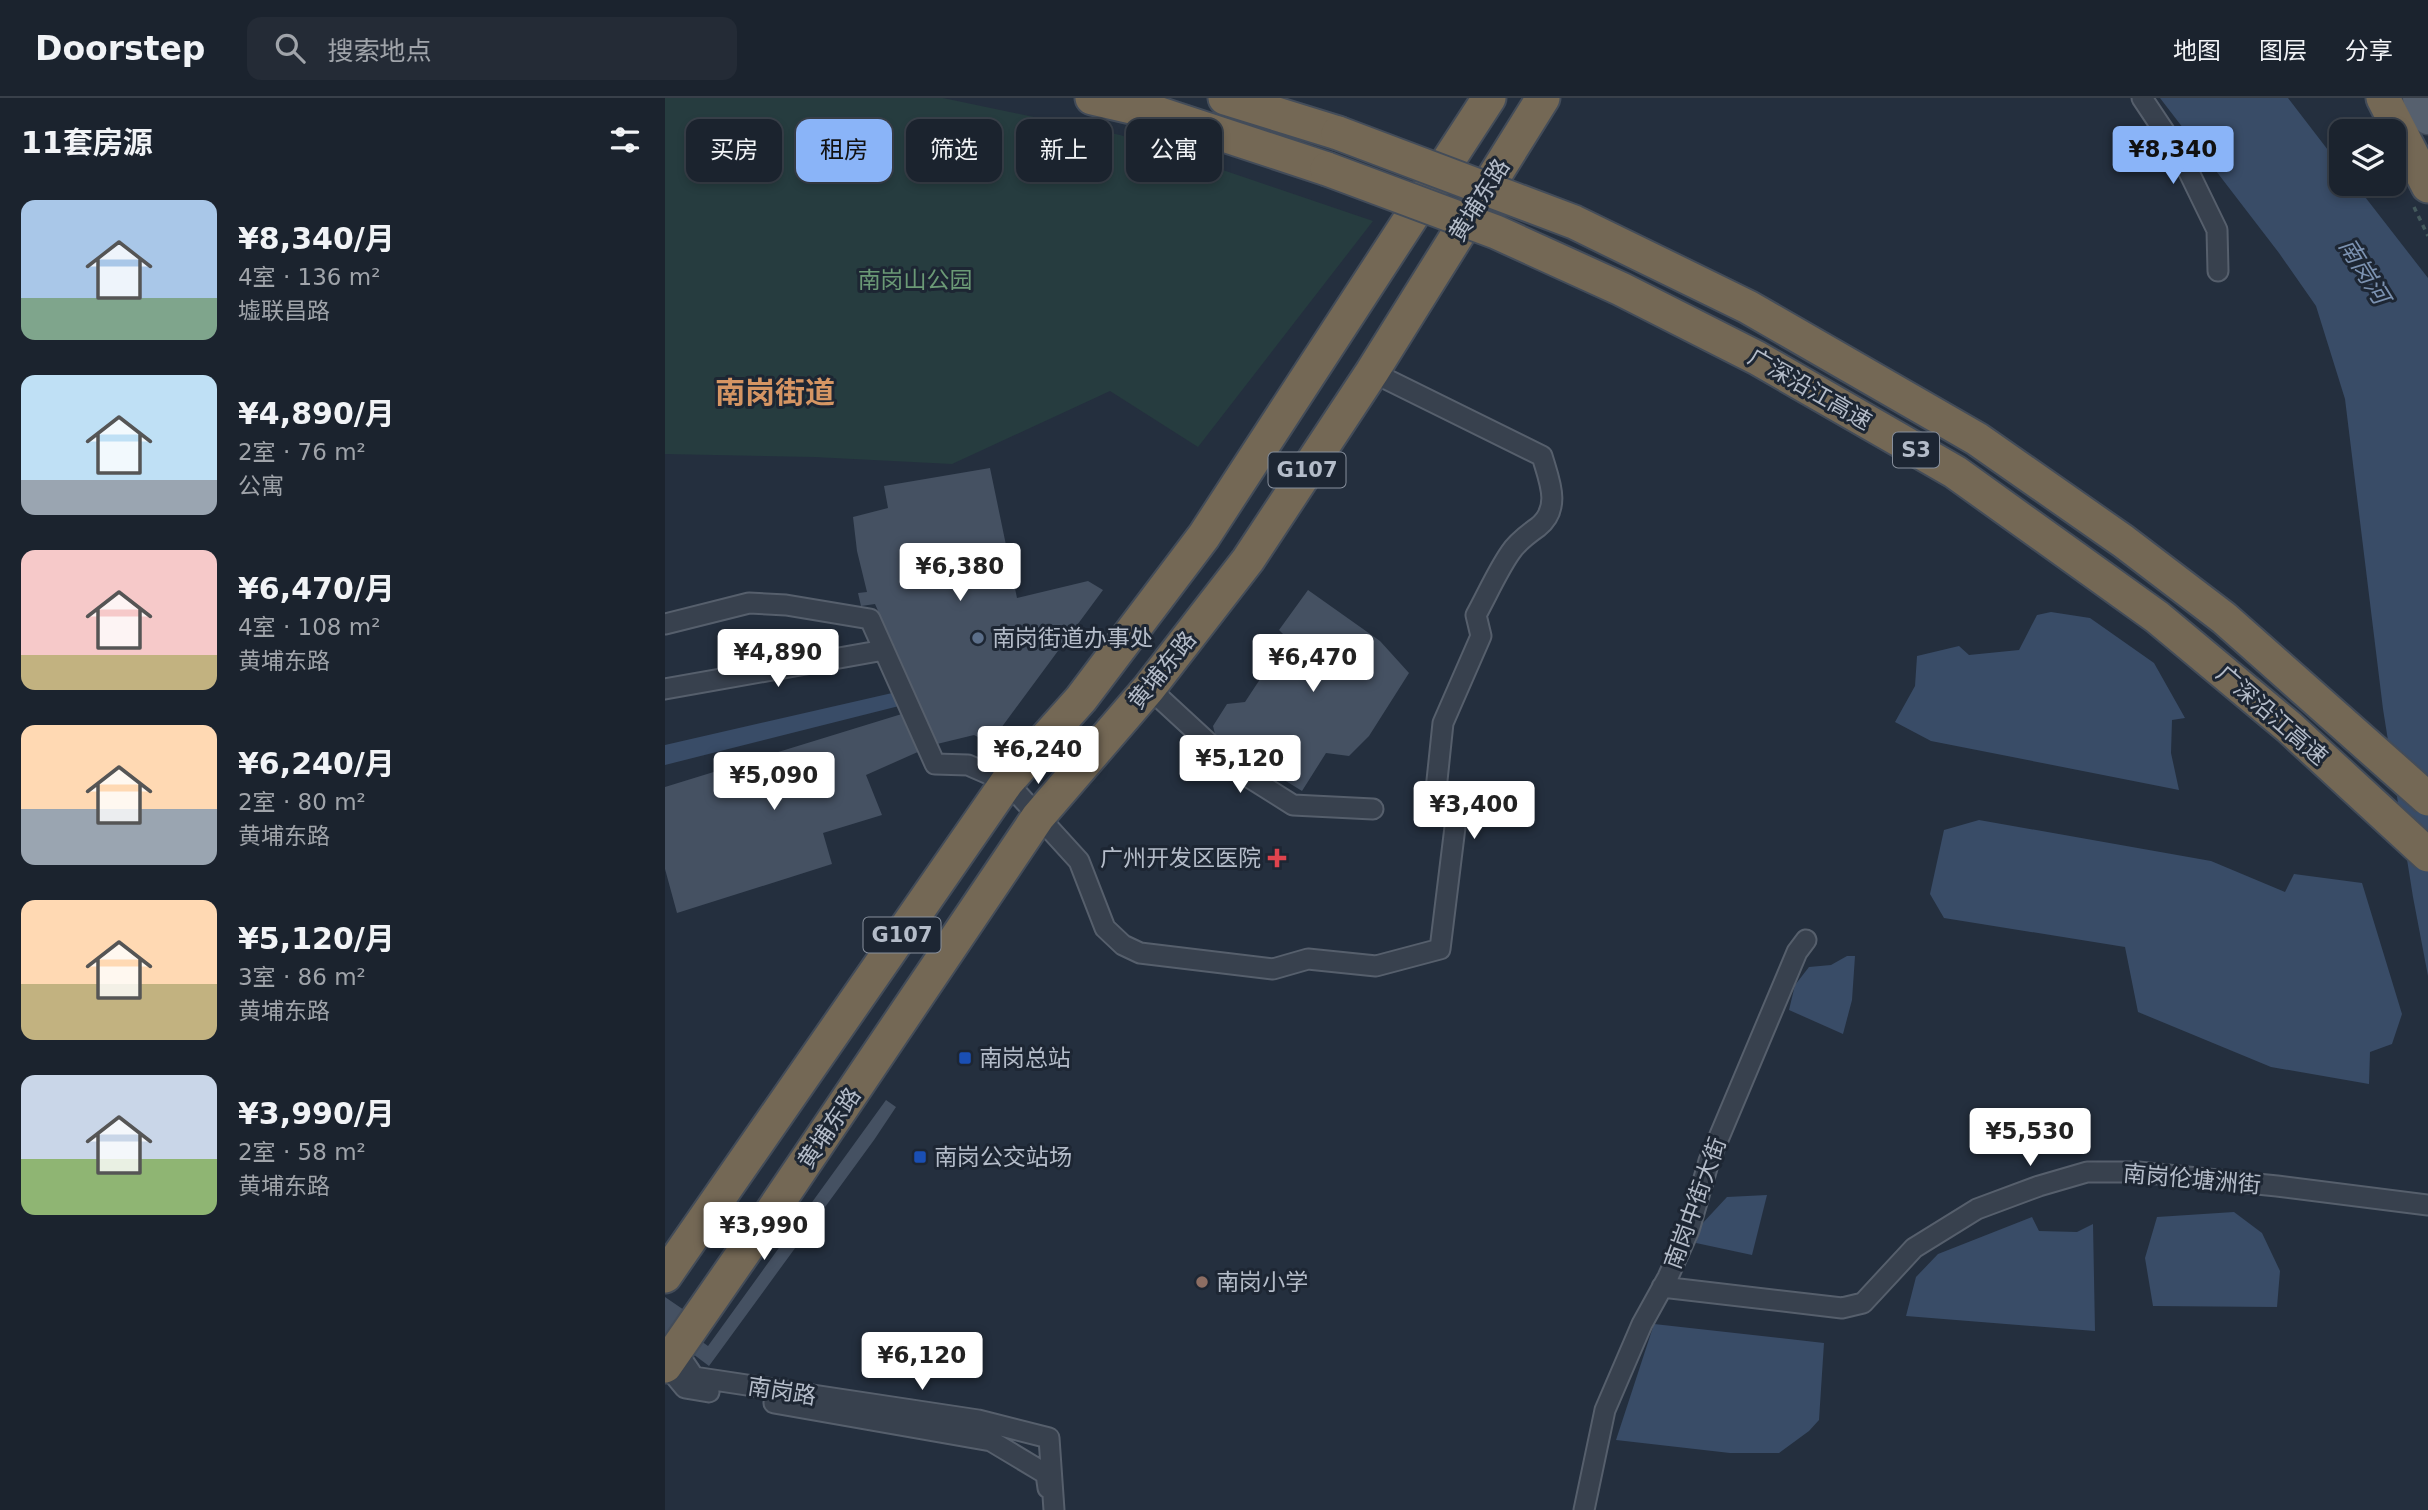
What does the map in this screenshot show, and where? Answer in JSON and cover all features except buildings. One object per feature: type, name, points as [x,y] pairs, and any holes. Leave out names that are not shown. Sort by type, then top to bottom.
[{"type":"highway","name":"广深沿江高速","points":[[1092,98],[1157,113],[1327,169],[1496,232],[1621,289],[1757,358],[1955,472],[2157,617],[2289,727],[2428,855]]},
{"type":"highway","name":"广深沿江高速","points":[[1225,98],[1338,134],[1574,222],[1748,307],[1977,439],[2123,541],[2224,618],[2428,799]]},
{"type":"highway","name":"黄埔东路","points":[[665,1276],[1007,782],[1081,699],[1204,536],[1489,98]]},
{"type":"highway","name":"黄埔东路","points":[[671,1357],[1038,817],[1149,688],[1248,560],[1371,372],[1543,98]]},
{"type":"highway","points":[[2383,98],[2428,186]]},
{"type":"main road","points":[[2418,98],[2428,119]]},
{"type":"street","points":[[2142,98],[2182,158],[2217,230],[2218,271]]},
{"type":"street","points":[[665,624],[749,603],[786,605],[870,619],[935,764],[968,765],[1007,782],[1079,861],[1105,928],[1123,944],[1140,953],[1273,969],[1308,959],[1376,966],[1440,949],[1456,820],[1436,790],[1443,723],[1481,636],[1476,615],[1511,551],[1541,524],[1552,507],[1553,490],[1542,457],[1371,372]]},
{"type":"street","points":[[665,689],[884,650]]},
{"type":"street","points":[[1149,688],[1239,771],[1293,805],[1373,809]]},
{"type":"street","name":"南岗中街大街","points":[[1584,1510],[1605,1410],[1642,1324],[1689,1230],[1709,1161],[1797,952],[1806,940]]},
{"type":"street","name":"南岗伦塘洲街","points":[[1662,1287],[1842,1308],[1863,1303],[1914,1248],[1977,1209],[2087,1172],[2138,1172],[2428,1205]]},
{"type":"street","name":"南岗路","points":[[677,1352],[694,1377],[978,1420],[1049,1438],[1052,1510],[1046,1474],[991,1441],[685,1388],[671,1357],[677,1352]]},
{"type":"green space","name":"南岗山公园","points":[[665,98],[943,98],[1043,119],[1016,119],[1016,182],[1112,182],[1112,133],[1126,137],[1126,182],[1222,182],[1222,170],[1373,221],[1198,447],[1110,391],[952,464],[814,457],[665,454]]},
{"type":"water","name":"南岗河","points":[[2160,98],[2288,98],[2329,151],[2329,196],[2364,196],[2428,278],[2428,976],[2383,709],[2345,399],[2316,306],[2279,253]]},
{"type":"water","points":[[2051,612],[2090,618],[2154,663],[2185,718],[2172,720],[2171,753],[2179,790],[1931,741],[1895,722],[1915,686],[1917,656],[1959,646],[1969,655],[2019,650],[2037,615]]},
{"type":"water","points":[[901,691],[907,704],[665,765],[665,745]]},
{"type":"water","points":[[1979,820],[2211,861],[2285,892],[2294,874],[2362,883],[2402,1014],[2392,1044],[2370,1052],[2369,1084],[2271,1067],[2138,1012],[2125,947],[1944,918],[1930,894],[1944,830]]},
{"type":"water","points":[[1847,956],[1855,956],[1852,1000],[1843,1034],[1789,1010],[1795,985],[1809,967],[1831,965]]},
{"type":"water","points":[[1767,1195],[1752,1255],[1696,1243],[1700,1226],[1727,1197]]},
{"type":"water","points":[[2234,1212],[2262,1233],[2280,1271],[2277,1307],[2153,1306],[2145,1258],[2157,1217]]},
{"type":"water","points":[[2032,1217],[2039,1231],[2077,1232],[2093,1224],[2095,1331],[1906,1316],[1916,1277],[1938,1254]]},
{"type":"water","points":[[1654,1324],[1824,1343],[1819,1420],[1809,1431],[1779,1453],[1730,1453],[1616,1440]]},
{"type":"place","name":"南岗街道办事处","points":[[978,638]]},
{"type":"place","name":"广州开发区医院","points":[[1277,858]]},
{"type":"place","name":"南岗总站","points":[[965,1058]]},
{"type":"place","name":"南岗公交站场","points":[[920,1157]]},
{"type":"place","name":"南岗小学","points":[[1202,1282]]},
{"type":"district","name":"南岗街道","points":[[775,393]]}]
